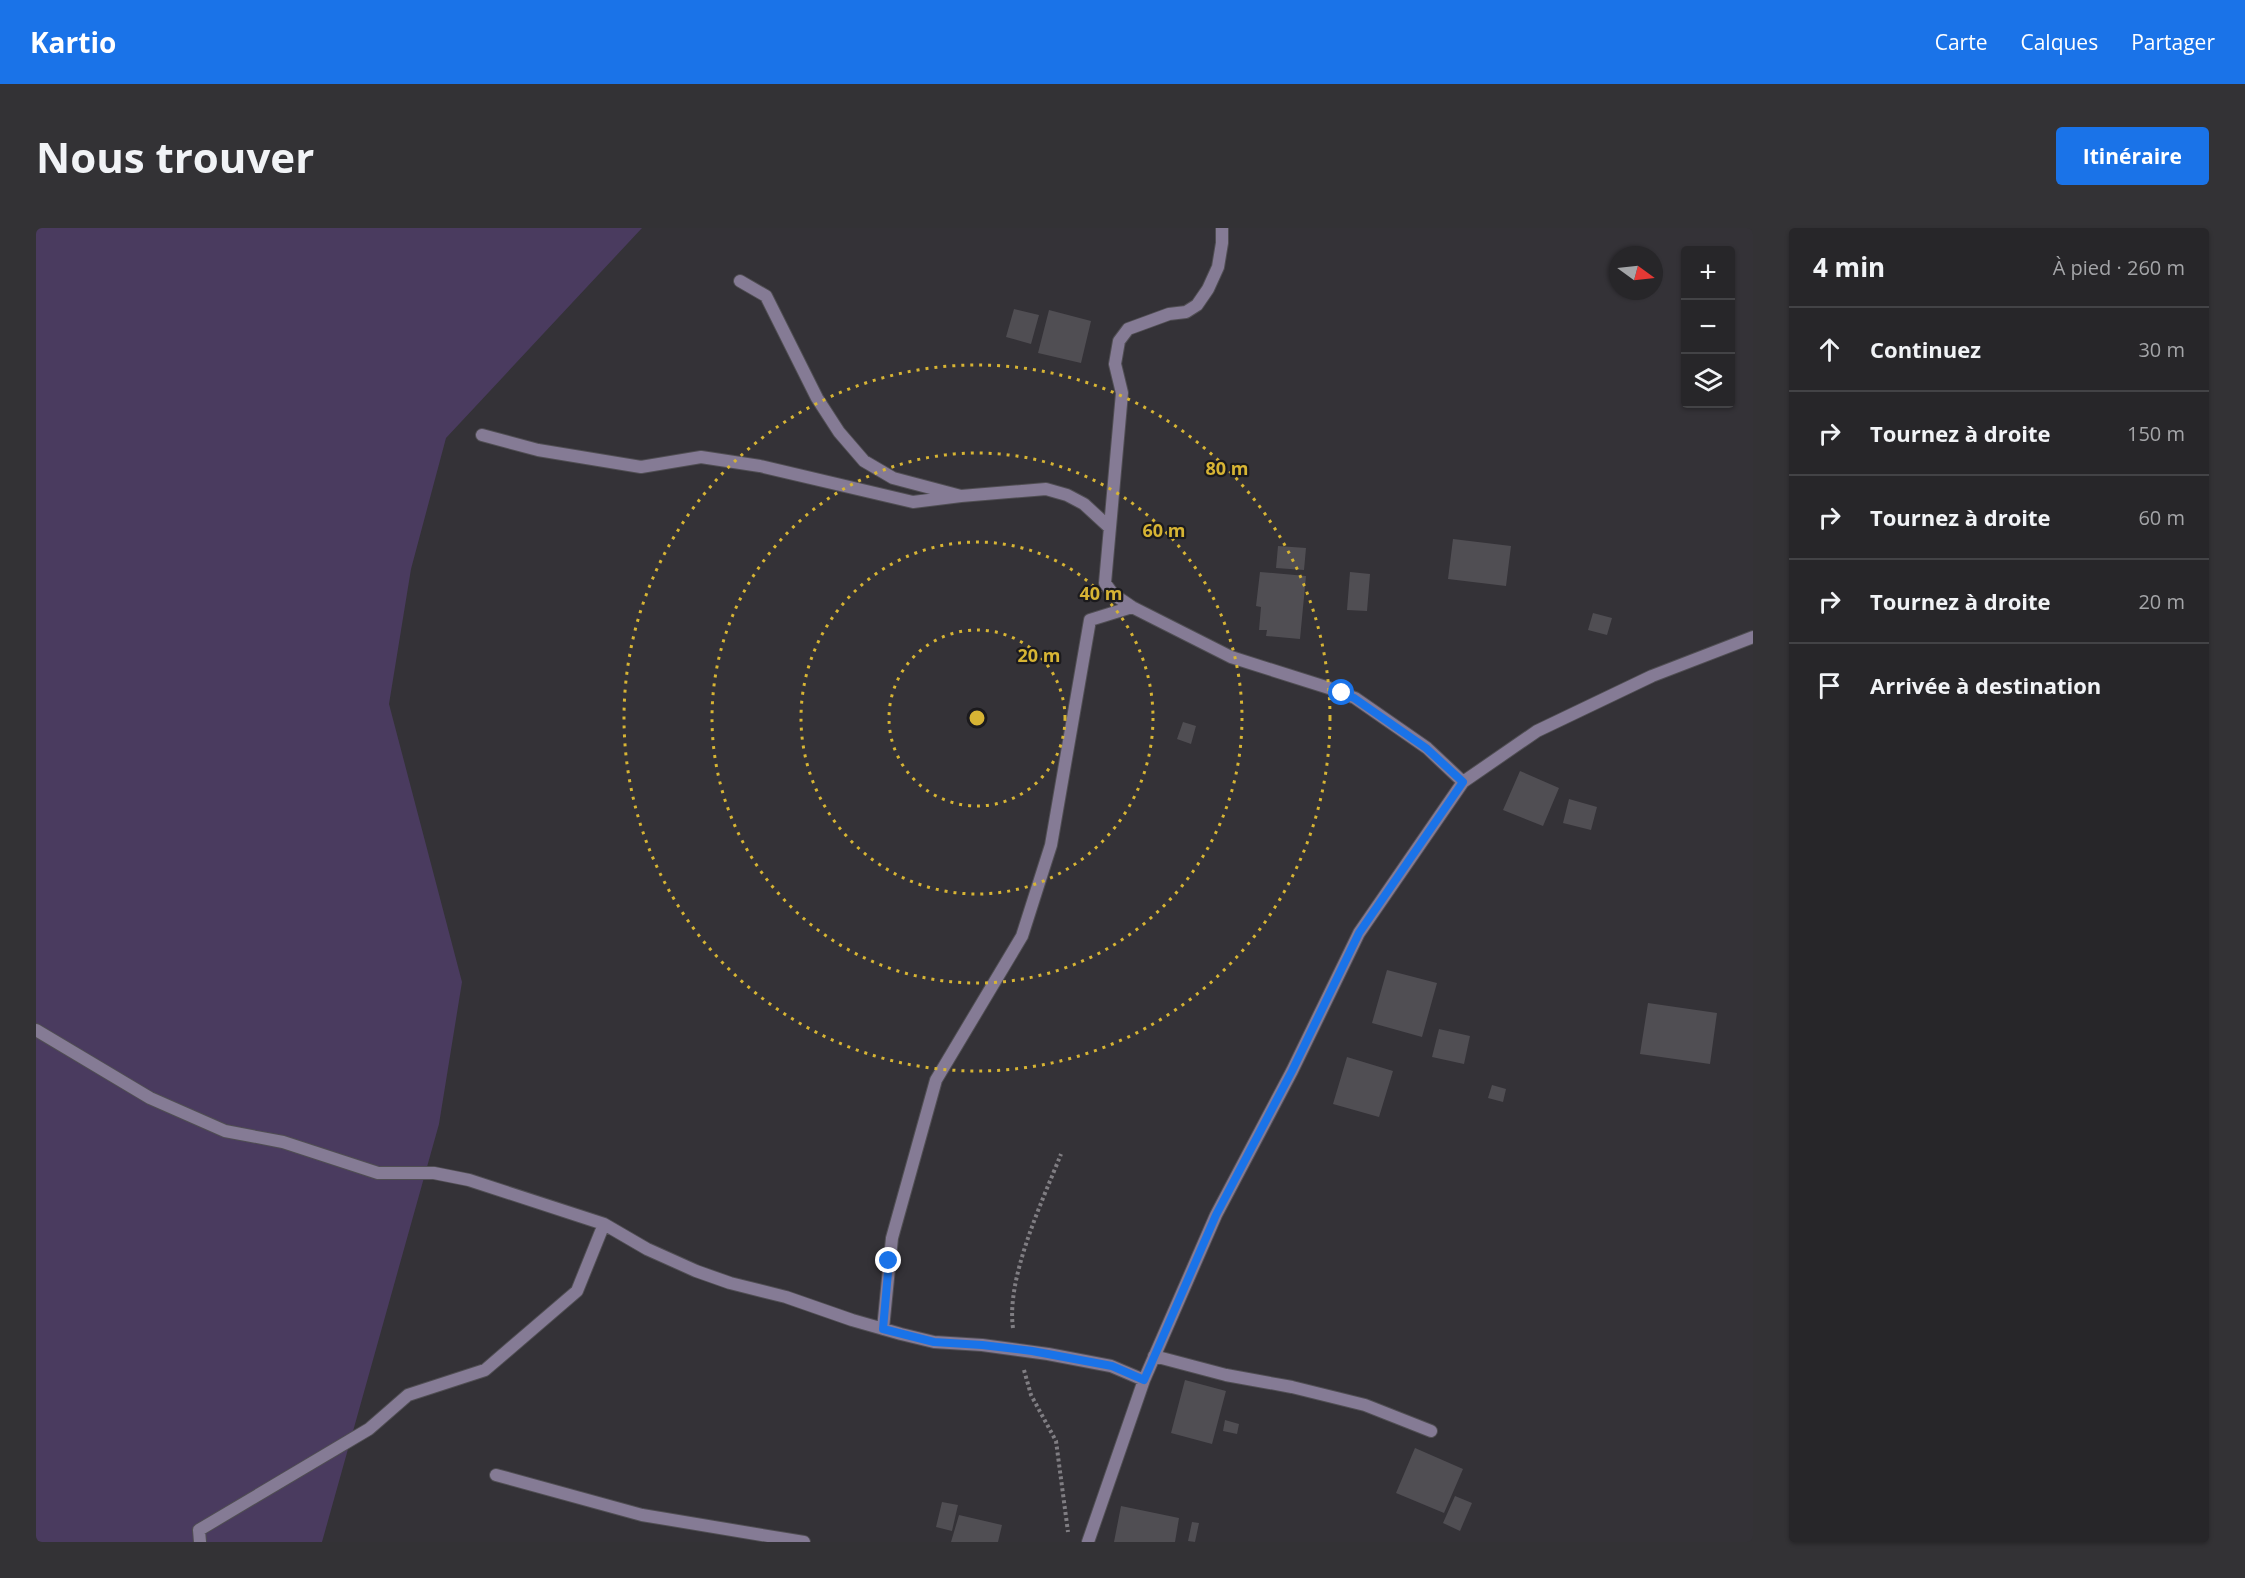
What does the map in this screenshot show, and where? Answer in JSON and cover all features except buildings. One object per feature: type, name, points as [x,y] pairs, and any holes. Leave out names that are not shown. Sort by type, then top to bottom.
[{"type":"street","points":[[1222,228],[1218,267],[1208,289],[1197,304],[1186,312],[1168,314],[1128,329],[1119,341],[1115,364],[1122,393],[1105,583],[1113,594],[1132,607],[1231,657],[1354,698],[1426,748],[1463,782]]},
{"type":"street","points":[[740,281],[766,296],[817,398],[839,432],[864,460],[893,478],[961,496]]},
{"type":"street","points":[[482,435],[538,450],[641,467],[701,457],[760,466],[913,502],[1046,489],[1067,495],[1084,504],[1109,526]]},
{"type":"street","points":[[883,1329],[892,1238],[936,1080],[1022,936],[1051,844],[1090,620],[1132,607]]},
{"type":"street","points":[[1088,1542],[1144,1380],[1216,1215],[1292,1071],[1359,933],[1463,782],[1537,731],[1652,676],[1753,637]]},
{"type":"street","points":[[36,1030],[150,1098],[225,1131],[283,1142],[378,1173],[434,1173],[469,1180],[604,1224],[647,1249],[696,1271],[730,1283],[786,1297],[883,1329],[934,1342],[1032,1351],[1112,1366],[1144,1380]]},
{"type":"street","points":[[200,1542],[199,1530],[369,1429],[408,1395],[484,1370],[577,1291],[604,1224]]},
{"type":"street","points":[[1155,1356],[1226,1375],[1292,1387],[1365,1405],[1431,1431]]},
{"type":"street","points":[[496,1475],[642,1515],[804,1542]]},
{"type":"shaded area","points":[[36,228],[642,228],[446,438],[411,569],[389,704],[462,982],[439,1124],[322,1542],[36,1542]]},
{"type":"route","points":[[889,1261],[883,1329],[934,1342],[996,1346],[1048,1353],[1112,1366],[1144,1380],[1216,1215],[1292,1071],[1359,933],[1463,782],[1426,748],[1354,698],[1342,693]]}]
